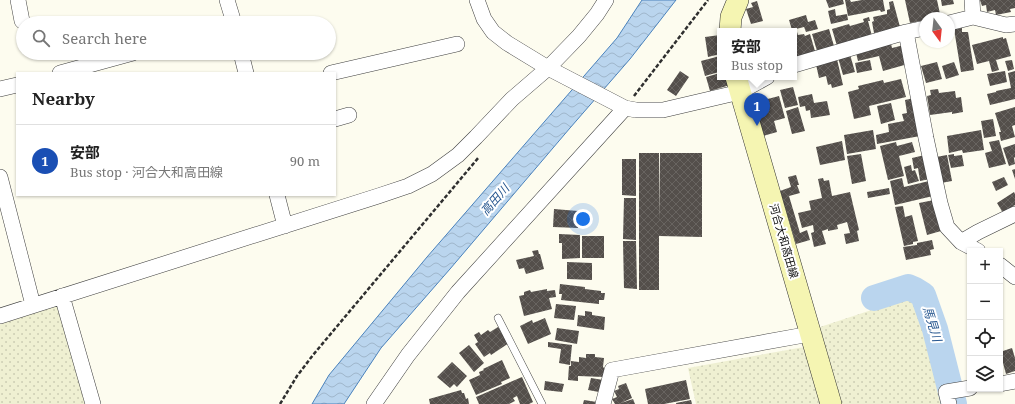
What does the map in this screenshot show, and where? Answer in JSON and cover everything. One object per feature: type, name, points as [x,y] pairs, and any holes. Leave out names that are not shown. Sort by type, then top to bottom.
[{"type":"main road","points":[[730,28],[731,17],[738,0]]},
{"type":"main road","name":"河合大和高田線","points":[[738,84],[831,404]]},
{"type":"street","points":[[18,0],[21,16]]},
{"type":"street","points":[[227,0],[232,16]]},
{"type":"street","points":[[477,0],[484,19],[493,32],[507,43],[622,106],[636,110],[663,110],[738,84],[755,80]]},
{"type":"street","points":[[0,316],[385,194],[408,186],[432,174],[458,155],[512,100],[552,69],[580,36],[606,0]]},
{"type":"street","points":[[972,0],[973,17]]},
{"type":"street","points":[[955,22],[973,17],[1006,25],[1015,24]]},
{"type":"street","points":[[797,64],[919,29]]},
{"type":"street","points":[[906,32],[926,138],[940,203],[947,227],[961,242],[972,248]]},
{"type":"street","points":[[335,72],[457,44]]},
{"type":"street","points":[[64,72],[107,60]]},
{"type":"street","points":[[243,60],[246,72]]},
{"type":"street","points":[[0,89],[16,85]]},
{"type":"street","points":[[374,404],[408,355],[458,292],[622,106]]},
{"type":"street","points":[[0,177],[33,305]]},
{"type":"street","points":[[277,196],[285,226]]},
{"type":"street","points":[[961,242],[1015,214]]},
{"type":"street","points":[[1003,267],[1015,277]]},
{"type":"street","points":[[62,296],[93,404]]},
{"type":"street","points":[[603,404],[612,370],[810,334]]},
{"type":"street","points":[[1003,383],[1015,381]]},
{"type":"street","points":[[950,396],[967,389]]},
{"type":"lane","points":[[498,318],[542,404]]},
{"type":"path","points":[[622,106],[708,0]]},
{"type":"path","points":[[280,404],[297,376],[313,355],[482,153]]},
{"type":"green space","points":[[908,298],[917,306],[942,404],[840,404],[817,328]]},
{"type":"green space","points":[[59,303],[89,404],[0,404],[0,322]]},
{"type":"green space","points":[[804,347],[822,404],[696,404],[688,368]]},
{"type":"water","name":"高田川","points":[[642,0],[676,0],[630,59],[381,348],[344,404],[312,404],[329,375],[427,257],[617,38]]},
{"type":"building","points":[[826,0],[843,0],[844,4],[829,8]]},
{"type":"building","points":[[845,0],[850,0],[851,2],[862,0],[883,0],[885,11],[881,12],[880,10],[848,16]]},
{"type":"building","points":[[905,0],[937,0],[940,12],[919,12],[919,21],[910,23]]},
{"type":"building","points":[[941,0],[953,0],[954,4],[942,6]]},
{"type":"building","points":[[980,0],[1015,0],[1015,8],[1010,9],[1011,12],[996,15],[995,10],[987,12],[986,5],[982,6]]},
{"type":"building","points":[[757,1],[763,21],[751,24],[746,9],[753,7],[751,3]]},
{"type":"building","points":[[893,1],[900,27],[874,33],[872,22],[874,21],[873,17],[887,14],[887,10],[890,9],[889,2]]},
{"type":"building","points":[[835,9],[836,16],[847,14],[848,20],[831,24],[828,11]]},
{"type":"building","points":[[806,15],[808,22],[815,20],[818,29],[806,32],[804,27],[791,28],[789,20]]},
{"type":"building","points":[[869,17],[870,21],[868,21],[872,36],[837,46],[832,29],[849,24],[850,26],[864,22],[863,19]]},
{"type":"building","points":[[962,28],[962,32],[968,32],[974,70],[961,72],[955,29]]},
{"type":"building","points":[[829,29],[834,46],[817,51],[812,34]]},
{"type":"building","points":[[797,32],[798,35],[804,34],[805,36],[810,34],[815,51],[797,58]]},
{"type":"building","points":[[717,35],[717,55],[708,57],[705,37]]},
{"type":"building","points":[[1003,37],[1003,39],[1006,38],[1011,56],[996,60],[999,70],[992,72],[989,61],[977,64],[972,45]]},
{"type":"building","points":[[890,40],[892,48],[904,45],[908,64],[883,71],[879,56],[858,61],[855,49]]},
{"type":"building","points":[[849,51],[855,72],[843,75],[837,54]]},
{"type":"building","points":[[836,55],[843,85],[832,88],[831,84],[828,85],[826,76],[819,78],[815,60]]},
{"type":"building","points":[[717,57],[717,73],[705,76],[701,61]]},
{"type":"building","points":[[870,60],[872,70],[857,73],[855,63]]},
{"type":"building","points":[[1012,60],[1014,69],[1008,71],[1005,61]]},
{"type":"building","points":[[937,62],[942,79],[926,83],[921,66]]},
{"type":"building","points":[[954,62],[959,75],[946,79],[942,66]]},
{"type":"building","points":[[680,71],[689,77],[676,96],[667,90]]},
{"type":"building","points":[[1005,71],[1007,82],[990,86],[987,74]]},
{"type":"building","points":[[1015,71],[1015,99],[990,105],[987,94],[1011,88],[1008,73]]},
{"type":"building","points":[[717,74],[717,80],[729,80],[730,85],[710,91],[706,77]]},
{"type":"building","points":[[901,79],[906,97],[869,106],[871,115],[854,119],[848,92],[859,89],[858,86],[883,80],[884,83]]},
{"type":"building","points":[[793,87],[798,105],[785,108],[780,90]]},
{"type":"building","points":[[938,89],[939,93],[955,91],[956,98],[961,97],[963,112],[930,115],[927,96],[931,95],[930,90]]},
{"type":"building","points":[[812,94],[814,103],[827,101],[830,115],[811,118],[810,110],[806,111],[805,106],[800,107],[798,97]]},
{"type":"building","points":[[779,96],[785,118],[774,121],[777,132],[763,136],[753,103]]},
{"type":"building","points":[[914,98],[920,136],[877,144],[876,135],[889,132],[888,124],[904,121],[902,114],[907,113],[905,100]]},
{"type":"building","points":[[891,103],[895,120],[881,124],[877,106]]},
{"type":"building","points":[[798,107],[805,131],[792,134],[786,111]]},
{"type":"building","points":[[1015,107],[1015,125],[1012,126],[1015,137],[1001,141],[999,132],[1001,132],[995,113]]},
{"type":"building","points":[[993,119],[996,136],[984,138],[981,121]]},
{"type":"building","points":[[873,130],[876,149],[847,154],[844,135]]},
{"type":"building","points":[[981,130],[984,150],[963,153],[962,150],[949,153],[947,136]]},
{"type":"building","points":[[999,140],[1006,164],[989,168],[985,153],[992,151],[989,142]]},
{"type":"building","points":[[842,141],[845,160],[820,165],[816,147]]},
{"type":"building","points":[[896,142],[897,146],[912,142],[915,152],[899,156],[904,176],[888,180],[880,146]]},
{"type":"building","points":[[1015,144],[1015,164],[1009,166],[1003,148]]},
{"type":"building","points":[[639,153],[659,153],[659,221],[660,153],[702,153],[702,237],[659,236],[659,290],[639,290]]},
{"type":"building","points":[[861,154],[866,181],[852,184],[847,156]]},
{"type":"building","points":[[954,154],[954,156],[962,155],[964,166],[951,168],[948,155]]},
{"type":"building","points":[[925,155],[930,179],[920,181],[918,168],[914,169],[912,158]]},
{"type":"building","points":[[947,155],[952,181],[941,183],[936,157]]},
{"type":"building","points":[[622,159],[636,159],[636,196],[622,195]]},
{"type":"building","points":[[911,165],[912,171],[915,170],[919,181],[908,184],[904,167]]},
{"type":"building","points":[[1015,169],[1015,179],[1012,170]]},
{"type":"building","points":[[796,175],[800,193],[789,196],[800,233],[807,230],[810,240],[796,244],[780,191],[791,187],[788,177]]},
{"type":"building","points":[[1004,177],[1008,185],[996,191],[992,182]]},
{"type":"building","points":[[823,178],[824,181],[829,180],[832,196],[850,192],[859,230],[857,231],[859,241],[846,244],[844,234],[850,233],[847,222],[837,225],[838,229],[828,231],[828,229],[822,231],[826,244],[814,247],[811,233],[814,232],[813,225],[802,228],[798,213],[811,210],[809,201],[822,198],[818,179]]},
{"type":"building","points":[[902,178],[904,187],[929,181],[933,196],[895,205],[890,181]]},
{"type":"building","points":[[889,188],[890,194],[868,198],[867,192]]},
{"type":"building","points":[[1014,192],[1015,205],[1003,213],[997,203]]},
{"type":"building","points":[[624,198],[636,198],[636,240],[623,239]]},
{"type":"building","points":[[934,200],[941,231],[927,235],[919,203]]},
{"type":"building","points":[[903,206],[905,217],[912,215],[918,241],[904,246],[895,207]]},
{"type":"building","points":[[554,209],[590,212],[589,225],[579,225],[578,228],[553,227]]},
{"type":"building","points":[[559,234],[580,235],[580,258],[562,259],[562,243],[559,243]]},
{"type":"building","points":[[582,236],[604,236],[604,258],[582,258]]},
{"type":"building","points":[[932,240],[934,249],[930,250],[931,255],[906,260],[903,247],[917,245],[917,243]]},
{"type":"building","points":[[623,241],[636,241],[637,289],[624,288]]},
{"type":"building","points":[[538,250],[544,269],[526,274],[524,268],[519,269],[516,260],[534,256],[532,251]]},
{"type":"building","points":[[567,262],[592,263],[592,280],[567,279]]},
{"type":"building","points":[[560,284],[585,287],[585,289],[601,291],[601,293],[605,293],[604,300],[599,300],[599,304],[561,300],[562,294],[559,294]]},
{"type":"building","points":[[547,289],[547,291],[555,290],[556,297],[549,298],[552,309],[524,316],[519,296],[524,295],[524,292],[530,290],[531,292]]},
{"type":"building","points":[[556,304],[576,306],[574,320],[554,318]]},
{"type":"building","points":[[585,311],[592,312],[592,315],[605,317],[604,330],[577,326],[578,315],[585,316]]},
{"type":"building","points":[[545,318],[551,334],[528,344],[520,326],[532,320],[533,323]]},
{"type":"building","points":[[498,327],[509,343],[491,355],[490,353],[484,357],[475,344],[478,342],[474,335],[479,332],[481,335],[488,330],[490,332]]},
{"type":"building","points":[[557,328],[579,331],[577,344],[555,340]]},
{"type":"building","points":[[548,342],[572,345],[570,365],[559,363],[561,349],[548,347]]},
{"type":"building","points":[[469,345],[484,363],[474,372],[459,353]]},
{"type":"building","points":[[1012,348],[1015,358],[1015,371],[1006,374],[1003,363],[1003,351]]},
{"type":"building","points":[[586,354],[595,354],[595,357],[604,358],[604,377],[578,376],[578,381],[568,380],[571,361],[579,362],[579,357],[586,358]]},
{"type":"building","points":[[502,360],[510,378],[501,382],[502,384],[476,395],[469,380],[480,375],[479,372],[484,370],[483,369]]},
{"type":"building","points":[[452,362],[467,376],[457,387],[454,384],[450,388],[437,377]]},
{"type":"building","points":[[522,377],[533,402],[529,404],[520,404],[517,396],[513,398],[515,401],[509,404],[479,404],[476,397]]},
{"type":"building","points":[[591,378],[603,380],[599,392],[588,390]]},
{"type":"building","points":[[686,380],[690,399],[664,404],[648,404],[645,389]]},
{"type":"building","points":[[545,381],[564,384],[562,392],[544,390]]},
{"type":"building","points":[[626,383],[632,398],[621,403],[633,399],[635,404],[615,404],[612,399],[617,397],[614,391],[619,389],[618,386]]},
{"type":"building","points":[[461,390],[466,399],[468,398],[469,404],[430,404],[429,399]]},
{"type":"building","points":[[584,400],[597,402],[596,404],[583,404]]},
{"type":"building","points":[[691,400],[692,404],[676,404],[676,403]]},
{"type":"waterway","name":"馬見川","points":[[874,298],[908,287],[923,295],[935,329],[954,404]]},
{"type":"place","name":"安部","points":[[757,126]]}]
